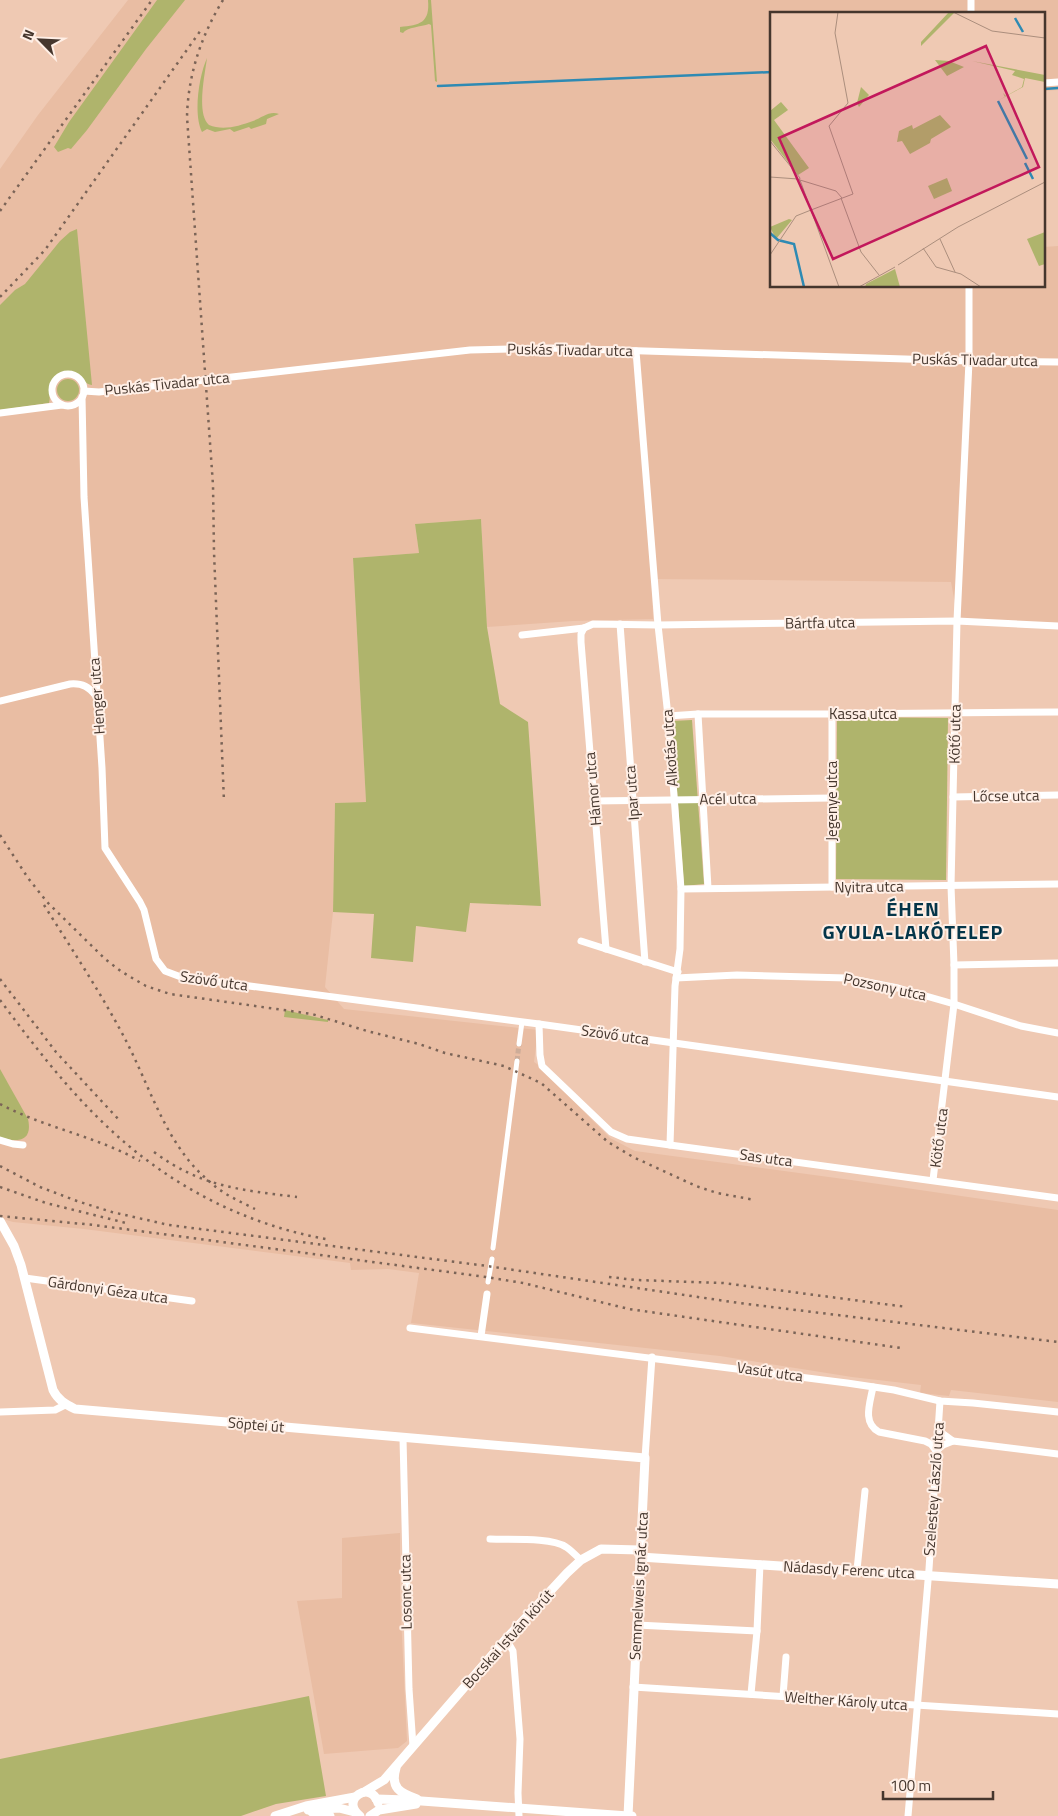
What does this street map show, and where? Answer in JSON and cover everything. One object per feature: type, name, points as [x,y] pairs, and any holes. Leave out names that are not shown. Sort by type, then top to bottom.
[{"type":"street","name":"Kötő utca","points":[[933,1180],[954,1004],[951,886],[958,621],[969,361],[969,288]]},
{"type":"street","name":"Puskás Tivadar utca","points":[[0,413],[62,404],[72,405],[83,394],[470,350],[527,348],[1058,362]]},
{"type":"street","name":"Alkotás utca","points":[[636,351],[681,889],[670,1145]]},
{"type":"street","name":"Puskás Tivadar utca","points":[[62,404],[54,398],[52,391],[55,381],[61,376],[69,374],[76,377],[82,384],[83,394]]},
{"type":"street","name":"Henger utca","points":[[83,394],[84,497],[105,848],[136,894],[144,910],[156,959],[165,971],[172,975]]},
{"type":"street","name":"Bártfa utca","points":[[522,635],[584,628],[593,624],[658,625],[958,621],[1058,626]]},
{"type":"street","name":"Ipar utca","points":[[620,624],[645,962]]},
{"type":"street","name":"Hámor utca","points":[[584,628],[581,634],[606,950]]},
{"type":"street","points":[[0,701],[70,684],[83,685],[90,688],[97,697]]},
{"type":"street","name":"Kassa utca","points":[[668,716],[698,714],[1058,712]]},
{"type":"street","name":"Alkotás utca","points":[[698,714],[701,799],[708,888]]},
{"type":"street","name":"Jegenye utca","points":[[832,714],[832,887]]},
{"type":"street","name":"Lőcse utca","points":[[953,797],[1058,795]]},
{"type":"street","name":"Acél utca","points":[[594,801],[832,798]]},
{"type":"street","name":"Nyitra utca","points":[[681,889],[1058,884]]},
{"type":"street","name":"Pozsony utca","points":[[581,941],[645,962],[677,975],[848,978],[882,984],[954,1004],[1021,1026],[1058,1033]]},
{"type":"street","points":[[954,965],[1058,963]]},
{"type":"street","name":"Szövő utca","points":[[172,975],[1058,1097]]},
{"type":"street","points":[[519,1044],[522,1022]]},
{"type":"street","name":"Sas utca","points":[[538,1024],[542,1066],[605,1127],[611,1132],[627,1139],[1058,1198]]},
{"type":"street","points":[[493,1248],[517,1061]]},
{"type":"street","points":[[0,1140],[23,1145]]},
{"type":"street","points":[[0,1221],[3,1230],[14,1246],[25,1278],[47,1374],[57,1398],[65,1404],[55,1410],[0,1412]]},
{"type":"street","points":[[488,1282],[492,1259]]},
{"type":"street","name":"Gárdonyi Géza utca","points":[[25,1278],[192,1302]]},
{"type":"street","points":[[481,1336],[486,1294]]},
{"type":"street","name":"Vasút utca","points":[[410,1328],[652,1357],[873,1387],[940,1401],[1058,1412]]},
{"type":"street","name":"Semmelweis Ignác utca","points":[[628,1816],[645,1458],[652,1357]]},
{"type":"street","points":[[873,1387],[868,1419],[873,1429],[879,1432],[925,1441],[931,1444],[936,1451],[943,1445],[953,1441],[1058,1454]]},
{"type":"street","name":"Szelestey László utca","points":[[908,1816],[929,1574],[940,1401]]},
{"type":"street","name":"Söptei út","points":[[65,1404],[84,1410],[645,1458]]},
{"type":"street","points":[[938,1426],[942,1433],[953,1441]]},
{"type":"street","name":"Losonc utca","points":[[403,1438],[409,1689],[413,1746]]},
{"type":"street","points":[[857,1570],[865,1491]]},
{"type":"street","points":[[490,1539],[549,1541],[567,1547],[581,1560]]},
{"type":"street","name":"Bocskai István körút","points":[[360,1794],[380,1784],[506,1639],[581,1560],[601,1549],[640,1554]]},
{"type":"street","name":"Nádasdy Ferenc utca","points":[[640,1554],[1058,1584]]},
{"type":"street","points":[[751,1694],[757,1631],[760,1564]]},
{"type":"street","points":[[637,1625],[757,1631]]},
{"type":"street","points":[[506,1639],[513,1651],[520,1739],[518,1812]]},
{"type":"street","points":[[783,1696],[786,1657]]},
{"type":"street","name":"Welther Károly utca","points":[[634,1687],[1058,1714]]},
{"type":"street","points":[[396,1766],[394,1775],[397,1789],[403,1794],[429,1802]]},
{"type":"street","name":"Bocskai István körút","points":[[376,1799],[396,1766]]},
{"type":"street","points":[[275,1816],[306,1806],[369,1793],[376,1799],[429,1802],[518,1812],[632,1816]]},
{"type":"street","points":[[357,1815],[353,1803],[360,1794]]},
{"type":"street","points":[[376,1799],[373,1813],[429,1802]]},
{"type":"street","points":[[304,1811],[328,1808],[357,1815]]},
{"type":"street","points":[[292,1811],[321,1813],[330,1816]]},
{"type":"shaded area","points":[[128,0],[1058,0],[1058,90],[1046,91],[1046,12],[770,12],[770,288],[1046,288],[1046,247],[1058,246],[1058,624],[958,620],[951,582],[652,579],[653,619],[573,621],[487,627],[481,519],[415,524],[419,553],[353,558],[366,802],[335,803],[333,912],[325,987],[344,1009],[538,1030],[534,1062],[610,1138],[635,1151],[1058,1210],[1058,1402],[951,1390],[949,1396],[920,1393],[921,1385],[852,1377],[720,1356],[411,1323],[419,1273],[388,1269],[351,1270],[350,1263],[84,1229],[13,1222],[0,1218],[0,169],[38,115]]},
{"type":"shaded area","points":[[400,1533],[400,1595],[407,1741],[398,1748],[324,1754],[297,1601],[342,1598],[342,1538]]},
{"type":"green space","points":[[157,0],[185,0],[146,49],[87,130],[71,149],[68,148],[58,152],[54,147],[69,122]]},
{"type":"green space","points":[[428,0],[431,0],[437,82],[435,81],[431,25],[411,28],[403,33],[400,32],[400,27],[418,24],[425,18]]},
{"type":"green space","points":[[207,58],[202,103],[205,120],[209,125],[220,128],[231,127],[242,125],[269,114],[279,114],[267,119],[266,124],[251,129],[249,127],[234,132],[230,129],[215,132],[207,129],[202,132],[198,115],[198,95]]},
{"type":"green space","points":[[77,229],[92,385],[86,383],[75,374],[68,372],[60,374],[51,383],[49,403],[0,410],[0,305],[15,290],[25,284],[60,241],[70,232]]},
{"type":"green space","points":[[68,379],[76,382],[79,390],[76,398],[68,401],[60,398],[57,390],[60,382]]},
{"type":"green space","points":[[481,519],[487,627],[500,704],[528,722],[541,906],[470,903],[466,932],[416,926],[413,962],[371,958],[374,914],[333,912],[335,803],[366,802],[353,558],[419,553],[415,524]]},
{"type":"green space","points":[[837,717],[948,718],[946,880],[836,879]]},
{"type":"green space","points":[[692,720],[704,884],[684,886],[672,721]]},
{"type":"green space","points":[[285,1010],[328,1020],[328,1022],[284,1017]]},
{"type":"green space","points":[[0,1069],[28,1119],[28,1132],[22,1139],[12,1140],[0,1137]]},
{"type":"green space","points":[[309,1696],[326,1796],[276,1804],[241,1816],[0,1816],[0,1759]]},
{"type":"waterway","points":[[438,86],[770,72]]},
{"type":"waterway","points":[[1046,89],[1058,88]]},
{"type":"tunnel","points":[[517,1061],[519,1044]]},
{"type":"railway","points":[[0,211],[152,0]]},
{"type":"railway","points":[[223,0],[208,28],[197,56],[190,86],[187,117],[213,485],[224,802]]},
{"type":"railway","points":[[0,297],[45,250],[201,30]]},
{"type":"railway","points":[[0,835],[28,878],[47,902],[105,959],[122,972],[146,986],[170,994],[312,1014],[445,1053],[504,1066],[541,1083],[608,1142],[633,1157],[696,1186],[717,1193],[755,1200]]},
{"type":"railway","points":[[44,905],[114,1018],[160,1113],[181,1150],[194,1167],[215,1186],[231,1197],[255,1209]]},
{"type":"railway","points":[[0,979],[56,1052],[121,1122]]},
{"type":"railway","points":[[0,1000],[68,1086],[98,1118],[161,1170],[186,1187],[240,1214],[297,1233],[326,1239]]},
{"type":"railway","points":[[0,1104],[35,1120],[106,1145],[140,1161]]},
{"type":"railway","points":[[154,1152],[171,1164],[205,1180],[240,1189],[297,1197]]},
{"type":"railway","points":[[0,1166],[40,1187],[77,1201],[112,1212],[169,1225],[487,1266],[739,1303],[1058,1342]]},
{"type":"railway","points":[[0,1187],[46,1203],[126,1223]]},
{"type":"railway","points":[[0,1216],[94,1225],[486,1277],[523,1283],[629,1309],[901,1348]]},
{"type":"railway","points":[[609,1277],[636,1280],[723,1283],[907,1307]]},
{"type":"district","name":"ÉHEN GYULA-LAKÓTELEP","points":[[913,920]]}]
